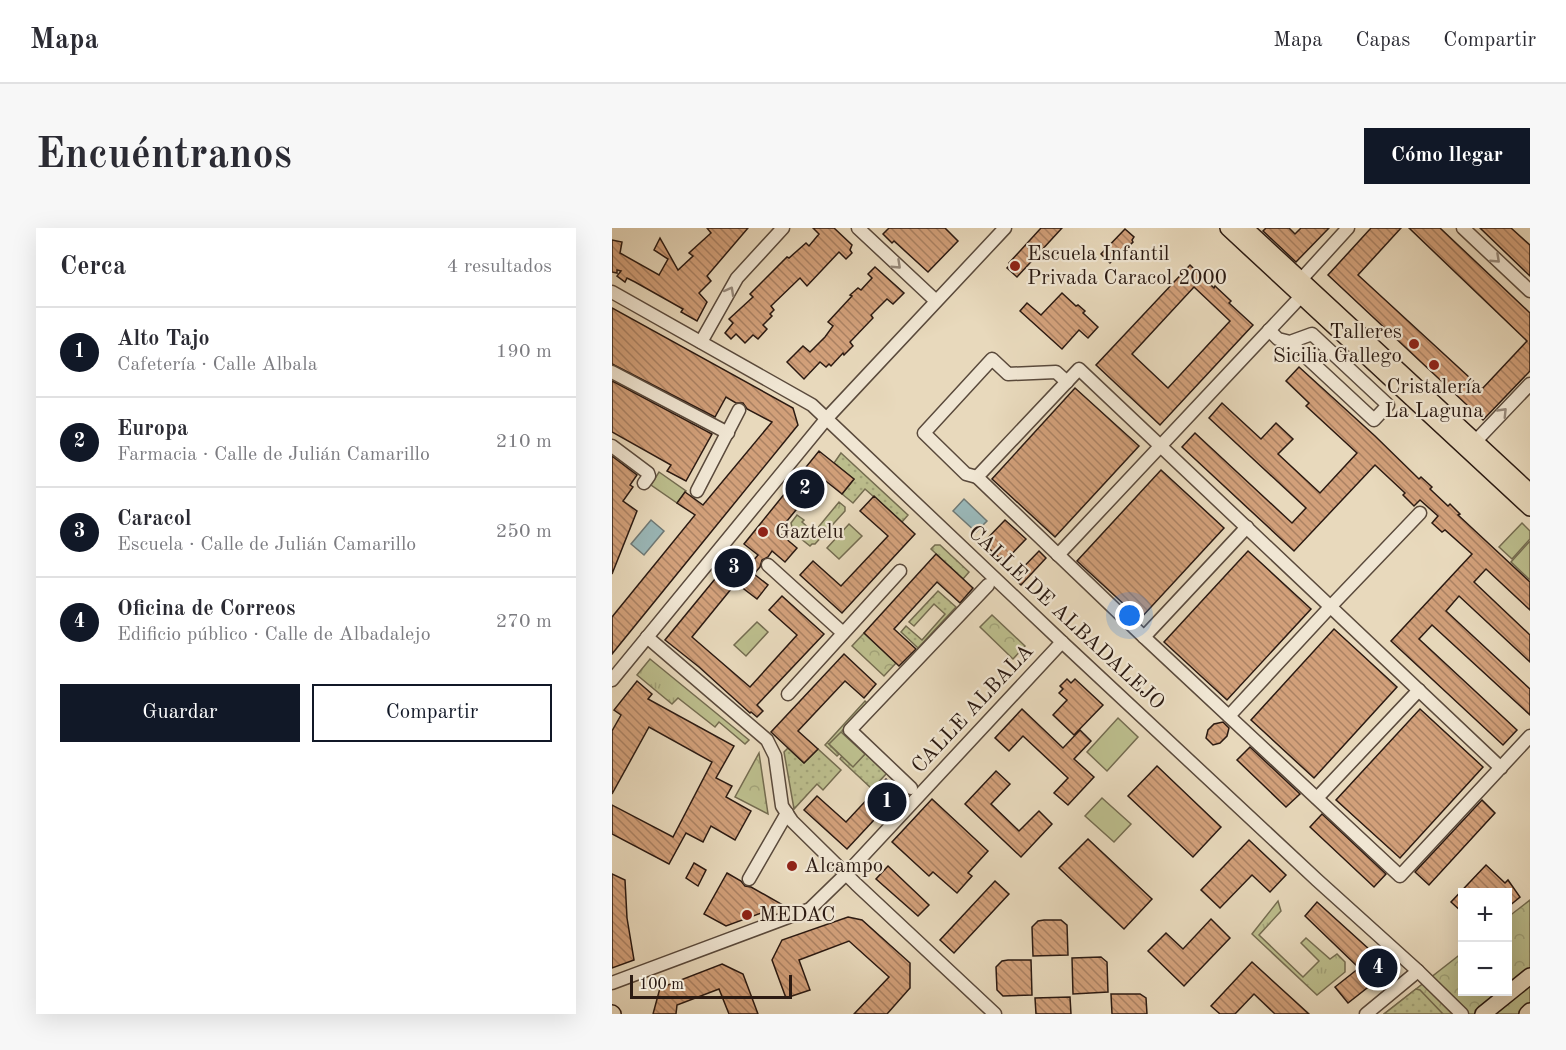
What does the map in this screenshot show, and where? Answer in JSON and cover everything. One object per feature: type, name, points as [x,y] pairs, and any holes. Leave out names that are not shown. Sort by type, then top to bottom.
[{"type":"main road","points":[[1228,228],[1301,287]]},
{"type":"main road","points":[[1245,228],[1301,287],[1472,445],[1530,492]]},
{"type":"main road","points":[[1472,445],[1530,508]]},
{"type":"main road","points":[[1483,1014],[1530,976]]},
{"type":"street","points":[[701,342],[737,278],[783,228]]},
{"type":"street","points":[[858,228],[936,301]]},
{"type":"street","points":[[612,679],[827,418],[1005,228]]},
{"type":"street","points":[[1058,555],[1269,330],[1348,228]]},
{"type":"street","points":[[1463,228],[1530,291]]},
{"type":"street","name":"CALLE DE ALBADALEJO","points":[[612,292],[812,405],[1062,642],[1462,1014]]},
{"type":"street","points":[[1269,330],[1278,339],[1290,342],[1374,420],[1388,405],[1312,334],[1290,342]]},
{"type":"street","points":[[1067,382],[1056,372],[1008,374],[992,359],[924,433],[966,474],[977,477],[1144,638],[1400,876],[1530,736]]},
{"type":"street","points":[[977,477],[1079,369],[1501,768]]},
{"type":"street","points":[[612,372],[728,433]]},
{"type":"street","points":[[1472,445],[1530,384]]},
{"type":"street","points":[[697,491],[739,410]]},
{"type":"street","points":[[612,446],[648,473],[649,476],[644,483]]},
{"type":"street","points":[[1229,717],[1420,513]]},
{"type":"street","points":[[1144,638],[1247,527]]},
{"type":"street","points":[[768,565],[843,633]]},
{"type":"street","points":[[788,694],[900,571]]},
{"type":"street","points":[[911,788],[850,730],[988,585]]},
{"type":"street","points":[[646,637],[767,740],[775,756],[782,806],[792,821],[995,1014]]},
{"type":"street","name":"CALLE ALBALA","points":[[612,983],[810,909],[1062,642]]},
{"type":"street","points":[[1317,798],[1419,690]]},
{"type":"street","points":[[749,879],[787,813]]},
{"type":"street","points":[[1366,1014],[1418,971]]},
{"type":"green space","points":[[841,453],[908,515],[902,522],[865,489],[853,503],[842,494],[854,479],[834,463]]},
{"type":"green space","points":[[659,472],[686,491],[677,503],[651,485]]},
{"type":"green space","points":[[839,502],[845,507],[845,511],[815,544],[810,546],[790,530],[791,523],[797,515],[811,530],[813,528],[816,530]]},
{"type":"green space","points":[[1522,523],[1530,531],[1530,539],[1512,559],[1499,547]]},
{"type":"green space","points":[[849,524],[862,536],[839,559],[827,548]]},
{"type":"green space","points":[[1530,541],[1530,580],[1511,562]]},
{"type":"green space","points":[[935,545],[940,545],[969,572],[963,579],[931,549]]},
{"type":"green space","points":[[938,591],[956,607],[918,648],[901,632],[906,626],[922,640],[945,614],[934,604],[914,626],[909,622]]},
{"type":"green space","points":[[992,615],[1025,646],[1013,659],[980,627]]},
{"type":"green space","points":[[757,622],[768,632],[746,656],[734,645]]},
{"type":"green space","points":[[864,633],[896,663],[884,676],[852,646]]},
{"type":"green space","points":[[650,659],[749,740],[745,744],[719,722],[715,727],[678,698],[672,704],[637,675]]},
{"type":"green space","points":[[865,701],[867,703],[842,731],[887,773],[872,789],[840,759],[842,756],[853,766],[865,754],[829,744],[839,754],[837,756],[825,745]]},
{"type":"green space","points":[[1118,718],[1138,737],[1107,771],[1087,752]]},
{"type":"green space","points":[[841,732],[865,754],[853,767],[829,744]]},
{"type":"green space","points":[[788,748],[804,763],[818,749],[841,770],[823,790],[817,784],[794,809],[784,752]]},
{"type":"green space","points":[[759,753],[768,814],[735,797]]},
{"type":"green space","points":[[1102,798],[1131,824],[1114,842],[1085,816]]},
{"type":"green space","points":[[1530,900],[1530,1014],[1384,1014],[1458,956],[1458,996],[1512,996],[1512,914]]},
{"type":"green space","points":[[1278,901],[1281,911],[1259,935],[1303,977],[1319,961],[1301,943],[1306,938],[1330,959],[1337,954],[1345,962],[1345,972],[1317,995],[1252,934]]},
{"type":"green space","points":[[1416,989],[1420,990],[1443,1014],[1384,1014]]},
{"type":"water","points":[[964,499],[987,521],[976,532],[953,511]]},
{"type":"water","points":[[651,520],[664,531],[644,555],[631,544]]},
{"type":"building","points":[[707,228],[748,228],[707,276],[711,281],[699,293],[707,302],[697,321],[681,312],[683,309],[635,282],[627,278],[625,282],[617,276],[621,271],[612,272],[612,240],[622,242],[620,253],[659,275],[668,259],[654,250],[660,238],[678,270],[693,256],[689,253],[711,233]]},
{"type":"building","points":[[813,228],[834,228],[852,245],[850,250],[852,253],[846,259],[839,252],[807,286],[800,278],[771,306],[774,310],[770,314],[772,316],[763,325],[767,329],[758,339],[753,335],[745,343],[736,334],[731,339],[725,333],[733,323],[729,319],[753,297],[750,294],[787,257],[789,258],[806,243],[809,246],[819,234]]},
{"type":"building","points":[[889,228],[945,228],[958,241],[928,272],[883,234]]},
{"type":"building","points":[[1041,228],[1062,228],[1017,277],[1007,268],[1009,263]]},
{"type":"building","points":[[1266,228],[1289,228],[1295,234],[1301,228],[1329,228],[1296,262],[1263,231]]},
{"type":"building","points":[[1371,228],[1401,228],[1358,275],[1482,389],[1527,341],[1409,228],[1440,228],[1530,313],[1530,371],[1483,420],[1328,275]]},
{"type":"building","points":[[1480,228],[1511,228],[1530,245],[1530,276]]},
{"type":"building","points":[[1125,229],[1134,237],[1133,242],[1110,263],[1101,254]]},
{"type":"building","points":[[1190,265],[1231,301],[1229,303],[1253,325],[1160,425],[1096,365]],"holes":[[[1194,287],[1230,321],[1168,388],[1132,354]]]},
{"type":"building","points":[[875,267],[904,293],[893,304],[887,299],[871,315],[873,318],[850,342],[853,346],[844,355],[843,353],[831,366],[829,364],[826,367],[820,362],[804,379],[787,362],[803,346],[810,352],[825,337],[833,326],[828,322],[852,296],[850,295],[858,288],[861,290],[872,278],[868,274]]},
{"type":"building","points":[[1062,293],[1085,311],[1083,313],[1098,327],[1088,338],[1079,330],[1062,349],[1020,311],[1027,303],[1041,315]]},
{"type":"building","points":[[612,308],[793,408],[798,425],[612,654],[612,617],[695,515],[677,503],[685,492],[703,505],[772,422],[747,409],[743,403],[736,403],[726,397],[715,417],[612,364]]},
{"type":"building","points":[[1299,367],[1419,479],[1421,477],[1432,487],[1430,489],[1448,506],[1450,504],[1460,514],[1458,515],[1530,582],[1530,610],[1486,569],[1474,582],[1530,635],[1530,662],[1459,596],[1446,611],[1530,689],[1530,715],[1432,625],[1419,639],[1517,730],[1503,745],[1391,641],[1472,554],[1445,530],[1442,532],[1432,523],[1438,516],[1420,500],[1414,506],[1403,495],[1405,493],[1375,465],[1294,551],[1182,447],[1195,433],[1292,523],[1306,508],[1209,418],[1222,403],[1261,439],[1276,423],[1293,439],[1278,454],[1320,493],[1357,453],[1306,406],[1309,403],[1286,381]]},
{"type":"building","points":[[612,381],[712,434],[686,481],[667,471],[671,465],[612,432]]},
{"type":"building","points":[[1075,388],[1139,446],[1055,537],[992,479]]},
{"type":"building","points":[[819,451],[854,479],[842,494],[822,478],[778,532],[797,548],[785,562],[772,551],[762,560],[754,574],[768,585],[757,599],[736,583],[692,637],[750,687],[797,635],[769,610],[782,596],[824,634],[757,705],[763,711],[757,717],[665,640],[733,557],[747,568],[758,555],[744,544]]},
{"type":"building","points":[[612,456],[637,475],[630,485],[633,487],[623,501],[637,511],[612,574]]},
{"type":"building","points":[[1161,470],[1224,528],[1140,619],[1077,561]]},
{"type":"building","points":[[874,496],[915,534],[842,613],[800,575],[813,561],[841,586],[888,536],[860,511]]},
{"type":"building","points":[[1005,520],[1026,539],[1004,562],[983,543]]},
{"type":"building","points":[[1039,551],[1046,558],[1021,585],[1013,578]]},
{"type":"building","points":[[1248,551],[1311,609],[1227,700],[1164,642]]},
{"type":"building","points":[[936,554],[973,588],[960,603],[937,582],[894,629],[916,649],[899,666],[864,633]]},
{"type":"building","points":[[1334,629],[1397,687],[1314,778],[1251,720]]},
{"type":"building","points":[[844,654],[876,684],[864,698],[845,681],[798,731],[818,749],[804,763],[771,732]]},
{"type":"building","points":[[1067,679],[1071,683],[1075,679],[1103,705],[1074,735],[1053,715],[1067,700],[1059,693],[1063,689],[1060,686]]},
{"type":"building","points":[[637,681],[652,694],[648,699],[734,746],[716,778],[732,786],[726,797],[751,811],[735,840],[711,826],[703,842],[686,833],[669,864],[612,834],[612,805],[673,837],[712,762],[649,727],[612,794],[612,731],[621,715],[614,710]]},
{"type":"building","points":[[1022,709],[1063,748],[1080,730],[1091,741],[1074,759],[1094,777],[1068,805],[1054,793],[1068,778],[1023,736],[1009,751],[995,738]]},
{"type":"building","points":[[1420,709],[1483,767],[1400,858],[1336,800]]},
{"type":"building","points":[[1223,722],[1229,728],[1227,736],[1220,743],[1213,745],[1206,738],[1208,730],[1214,724]]},
{"type":"building","points":[[1250,747],[1300,794],[1286,807],[1237,760]]},
{"type":"building","points":[[1157,766],[1221,827],[1193,857],[1128,796]]},
{"type":"building","points":[[996,771],[1010,784],[991,804],[1019,831],[1039,811],[1052,824],[1021,857],[965,804]]},
{"type":"building","points":[[886,779],[900,792],[847,849],[804,810],[817,796],[846,822]]},
{"type":"building","points":[[932,799],[988,851],[968,873],[972,876],[957,893],[933,872],[929,876],[892,842]]},
{"type":"building","points":[[1482,800],[1495,813],[1429,885],[1415,872]]},
{"type":"building","points":[[1322,814],[1386,874],[1374,887],[1310,827]]},
{"type":"building","points":[[1088,839],[1152,899],[1124,929],[1059,868]]},
{"type":"building","points":[[1249,840],[1286,875],[1270,892],[1252,875],[1220,908],[1201,890]]},
{"type":"building","points":[[694,863],[706,870],[698,886],[686,878]]},
{"type":"building","points":[[1486,865],[1505,883],[1508,880],[1520,897],[1512,904],[1512,888],[1464,888]]},
{"type":"building","points":[[888,866],[929,905],[918,916],[876,879]]},
{"type":"building","points":[[727,873],[745,886],[783,905],[726,926],[704,914]]},
{"type":"building","points":[[612,874],[625,880],[627,918],[634,960],[612,968]]},
{"type":"building","points":[[995,881],[1009,894],[954,953],[940,940]]},
{"type":"building","points":[[1458,895],[1458,908],[1451,902]]},
{"type":"building","points":[[1317,902],[1381,960],[1384,967],[1381,977],[1348,1003],[1335,987],[1359,968],[1305,916]]},
{"type":"building","points":[[848,917],[862,920],[910,963],[910,988],[887,1014],[854,1014],[889,977],[849,941],[799,960],[810,990],[786,998],[772,960],[782,940]]},
{"type":"building","points":[[1211,919],[1230,938],[1184,986],[1148,951],[1166,933],[1183,949]]},
{"type":"building","points":[[1061,920],[1067,925],[1068,955],[1033,956],[1032,927],[1038,921]]},
{"type":"building","points":[[1101,957],[1107,962],[1108,992],[1073,994],[1072,958]]},
{"type":"building","points":[[1031,960],[1032,995],[1003,996],[997,990],[996,967],[1002,961]]},
{"type":"building","points":[[1252,962],[1309,1014],[1275,1014],[1254,994],[1235,1014],[1220,1014],[1211,1006]]},
{"type":"building","points":[[722,964],[743,974],[758,1014],[729,1014],[719,989],[677,1005],[676,1014],[653,1014],[660,988]]},
{"type":"building","points":[[1111,994],[1140,994],[1146,998],[1147,1014],[1112,1014]]},
{"type":"building","points":[[1070,997],[1071,1014],[1036,1014],[1035,998]]},
{"type":"place","name":"Escuela Infantil Privada Caracol 2000","points":[[1015,266]]},
{"type":"place","name":"Talleres Sicilia Gallego","points":[[1414,344]]},
{"type":"place","name":"Cristalería La Laguna","points":[[1434,365]]},
{"type":"place","name":"Europa","points":[[805,489]]},
{"type":"place","name":"Gaztelu","points":[[763,532]]},
{"type":"place","name":"Caracol","points":[[734,568]]},
{"type":"place","name":"Alto Tajo","points":[[887,802]]},
{"type":"place","name":"Alcampo","points":[[792,866]]},
{"type":"place","name":"MEDAC","points":[[747,915]]},
{"type":"place","name":"Oficina de Correos","points":[[1378,968]]}]
